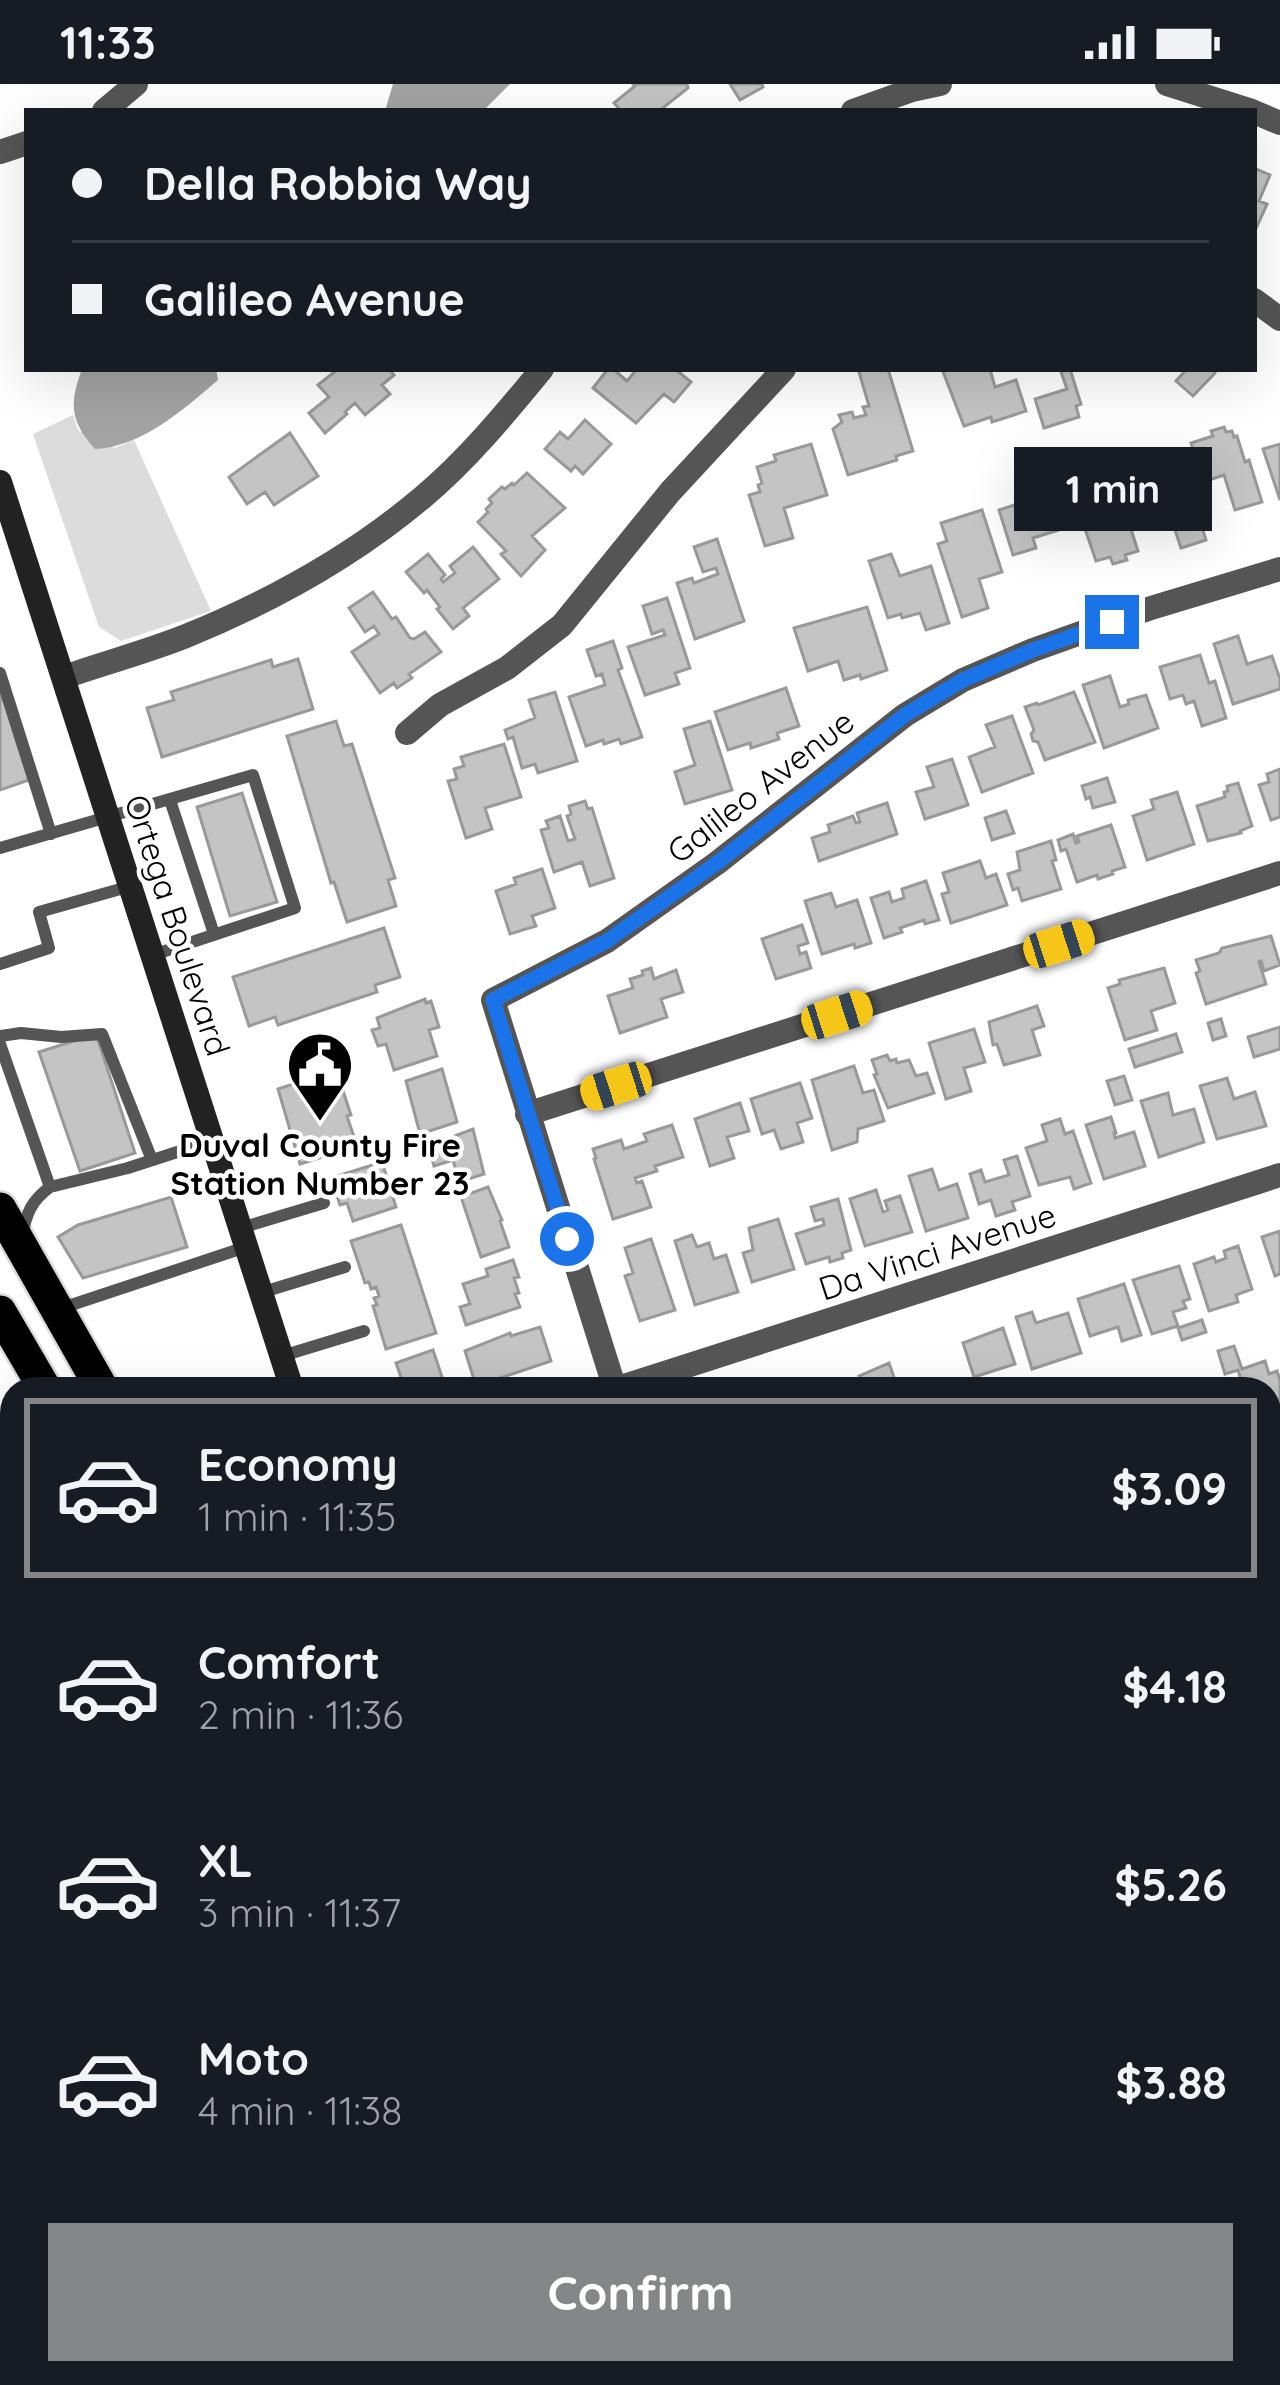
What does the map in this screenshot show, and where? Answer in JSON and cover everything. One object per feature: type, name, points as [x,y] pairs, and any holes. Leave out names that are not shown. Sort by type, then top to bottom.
[{"type":"highway","points":[[0,1209],[94,1377]]},
{"type":"highway","points":[[0,1312],[38,1377]]},
{"type":"main road","name":"Ortega Boulevard","points":[[0,482],[8,536],[64,677],[288,1377]]},
{"type":"street","points":[[108,108],[136,84]]},
{"type":"street","points":[[862,108],[940,84]]},
{"type":"street","points":[[1167,84],[1243,108]]},
{"type":"street","points":[[64,677],[182,638],[339,560],[424,496],[539,372]]},
{"type":"street","points":[[407,733],[440,706],[507,668],[562,625],[670,491],[781,372]]},
{"type":"street","name":"Galileo Avenue","points":[[527,1114],[493,1000],[607,941],[717,863],[905,715],[963,680],[1151,608],[1280,569]]},
{"type":"street","points":[[611,1377],[527,1114],[1280,874]]},
{"type":"street","name":"Da Vinci Avenue","points":[[652,1377],[1280,1175]]},
{"type":"lane","points":[[0,673],[51,834]]},
{"type":"lane","points":[[0,848],[253,775],[295,908],[153,955]]},
{"type":"lane","points":[[170,800],[214,934]]},
{"type":"lane","points":[[0,964],[49,948],[39,912],[131,886]]},
{"type":"lane","points":[[50,1187],[0,1041],[21,1033],[102,1034],[152,1160]]},
{"type":"lane","points":[[19,1243],[28,1208],[50,1187],[211,1141]]},
{"type":"lane","points":[[57,1310],[325,1203]]},
{"type":"lane","points":[[260,1293],[345,1267]]},
{"type":"lane","points":[[281,1356],[364,1331]]},
{"type":"shaded area","points":[[393,84],[510,84],[486,108],[386,108]]},
{"type":"shaded area","points":[[81,372],[217,372],[218,380],[146,434],[95,449],[74,412]]},
{"type":"shaded area","points":[[73,415],[78,430],[114,448],[134,440],[211,611],[121,641],[99,627],[33,434]]},
{"type":"building","points":[[687,84],[688,88],[663,108],[618,108],[614,103],[635,86]]},
{"type":"building","points":[[730,84],[762,84],[763,87],[740,100]]},
{"type":"building","points":[[1257,169],[1270,175],[1259,201],[1267,204],[1257,226]]},
{"type":"building","points":[[334,372],[394,375],[382,385],[390,394],[365,415],[355,403],[325,433],[309,413],[329,397],[318,385]]},
{"type":"building","points":[[606,372],[616,372],[627,381],[634,372],[679,372],[691,382],[674,402],[664,394],[636,423],[593,388]]},
{"type":"building","points":[[859,372],[889,372],[913,451],[848,475],[833,429],[842,422],[839,415],[866,415],[863,407],[869,406]]},
{"type":"building","points":[[943,372],[991,372],[995,387],[1016,380],[1026,411],[964,426]]},
{"type":"building","points":[[1061,372],[1071,372],[1081,404],[1076,406],[1079,417],[1044,428],[1035,399],[1067,389]]},
{"type":"building","points":[[1184,372],[1215,373],[1193,396],[1176,381]]},
{"type":"building","points":[[585,420],[611,444],[583,474],[575,466],[571,471],[545,449],[560,432],[568,439]]},
{"type":"building","points":[[1224,427],[1237,436],[1262,502],[1235,510],[1224,475],[1203,482],[1191,443]]},
{"type":"building","points":[[290,433],[318,476],[274,505],[265,492],[247,504],[229,477]]},
{"type":"building","points":[[811,444],[827,495],[784,508],[793,538],[765,546],[749,495],[760,492],[757,467],[776,461],[774,455]]},
{"type":"building","points":[[1280,444],[1280,500],[1263,449]]},
{"type":"building","points":[[1183,466],[1206,540],[1181,548],[1172,521],[1181,518],[1179,510],[1146,520],[1131,483]]},
{"type":"building","points":[[527,473],[565,508],[532,536],[545,550],[521,576],[501,554],[506,551],[478,522],[488,512],[489,499]]},
{"type":"building","points":[[1116,482],[1138,551],[1113,564],[1110,557],[1096,561],[1084,526],[1098,521],[1088,491]]},
{"type":"building","points":[[1051,493],[1062,529],[1033,538],[1036,548],[1013,555],[999,510]]},
{"type":"building","points":[[982,510],[1002,572],[979,579],[988,608],[962,617],[938,544],[947,541],[941,523]]},
{"type":"building","points":[[717,539],[744,621],[695,639],[677,583],[692,578],[694,583],[718,574],[716,568],[703,572],[694,547]]},
{"type":"building","points":[[473,547],[499,579],[463,608],[469,616],[453,629],[427,590],[424,593],[406,572],[428,554],[445,575],[443,582],[455,573],[450,566]]},
{"type":"building","points":[[891,554],[900,576],[931,566],[949,623],[926,630],[920,613],[888,618],[869,561]]},
{"type":"building","points":[[373,592],[410,638],[425,632],[441,652],[409,674],[412,678],[380,693],[352,652],[379,634],[374,626],[365,632],[349,608]]},
{"type":"building","points":[[667,598],[690,668],[675,673],[679,684],[645,695],[628,647],[665,635],[663,630],[652,634],[643,606]]},
{"type":"building","points":[[867,607],[887,670],[844,680],[838,661],[808,671],[794,628]]},
{"type":"building","points":[[1238,636],[1247,664],[1272,656],[1280,689],[1233,704],[1214,644]]},
{"type":"building","points":[[613,641],[642,737],[586,746],[569,697],[605,685],[602,674],[596,676],[587,650]]},
{"type":"building","points":[[1200,655],[1209,683],[1215,681],[1226,718],[1202,726],[1194,701],[1186,704],[1183,695],[1170,699],[1160,667]]},
{"type":"building","points":[[298,659],[313,709],[162,757],[147,708],[174,700],[171,692],[271,660],[273,667]]},
{"type":"building","points":[[1110,676],[1120,707],[1146,695],[1158,728],[1104,748],[1083,685]]},
{"type":"building","points":[[786,688],[799,726],[777,733],[779,739],[728,750],[715,712]]},
{"type":"building","points":[[0,689],[29,780],[0,790]]},
{"type":"building","points":[[555,692],[577,761],[538,773],[535,764],[522,768],[513,737],[508,739],[505,730],[535,718],[529,700]]},
{"type":"building","points":[[1074,692],[1095,742],[1045,760],[1038,742],[1033,741],[1025,707]]},
{"type":"building","points":[[1012,716],[1033,773],[982,792],[969,757],[995,747],[986,725]]},
{"type":"building","points":[[336,721],[344,746],[352,744],[395,878],[388,880],[396,906],[347,922],[287,736]]},
{"type":"building","points":[[710,721],[732,790],[685,804],[675,772],[695,765],[684,729]]},
{"type":"building","points":[[504,744],[521,797],[485,808],[492,829],[466,838],[448,781],[457,779],[454,769],[464,766],[461,757]]},
{"type":"building","points":[[952,759],[968,805],[925,819],[916,792],[934,787],[927,767]]},
{"type":"building","points":[[1280,769],[1280,817],[1271,820],[1259,785],[1269,782],[1267,774]]},
{"type":"building","points":[[1107,778],[1115,802],[1093,808],[1082,786]]},
{"type":"building","points":[[1238,783],[1252,826],[1208,841],[1197,806],[1225,797],[1227,786]]},
{"type":"building","points":[[1177,792],[1194,844],[1147,860],[1133,816],[1154,809],[1151,800]]},
{"type":"building","points":[[242,793],[277,902],[230,916],[197,807]]},
{"type":"building","points":[[585,801],[592,808],[614,878],[590,886],[582,862],[554,872],[541,830],[549,828],[546,821],[560,816],[568,841],[575,839],[567,816],[569,806]]},
{"type":"building","points":[[887,803],[897,834],[819,861],[812,838],[830,832],[828,825],[853,816],[860,822],[857,813]]},
{"type":"building","points":[[1006,811],[1014,833],[992,840],[985,818]]},
{"type":"building","points":[[1111,825],[1125,867],[1077,882],[1058,840],[1073,834],[1076,843],[1077,836]]},
{"type":"building","points":[[1051,841],[1061,889],[1022,901],[1008,874],[1020,870],[1017,852]]},
{"type":"building","points":[[980,861],[986,878],[996,874],[1007,905],[951,923],[942,894],[949,892],[943,873]]},
{"type":"building","points":[[542,869],[555,908],[532,916],[536,926],[510,934],[496,891],[516,884],[514,878]]},
{"type":"building","points":[[926,881],[939,920],[925,924],[924,920],[884,938],[871,898],[889,892],[892,902],[904,898],[902,889]]},
{"type":"building","points":[[831,893],[836,907],[857,900],[871,943],[822,954],[805,901]]},
{"type":"building","points":[[802,925],[808,943],[798,946],[800,954],[806,952],[811,968],[776,979],[762,939]]},
{"type":"building","points":[[384,928],[400,977],[375,985],[377,992],[278,1025],[275,1017],[249,1026],[233,977]]},
{"type":"building","points":[[1271,936],[1280,965],[1264,971],[1259,962],[1266,984],[1206,1004],[1196,960]]},
{"type":"building","points":[[651,968],[654,979],[676,970],[683,992],[661,999],[667,1017],[620,1033],[608,996],[633,988],[630,979]]},
{"type":"building","points":[[1164,968],[1175,1003],[1151,1011],[1157,1030],[1125,1040],[1108,988],[1120,984],[1119,980]]},
{"type":"building","points":[[425,999],[431,1001],[439,1027],[429,1030],[437,1056],[394,1070],[386,1044],[378,1046],[372,1030],[380,1028],[377,1018]]},
{"type":"building","points":[[1037,1006],[1044,1026],[1032,1030],[1040,1055],[1004,1065],[997,1044],[993,1045],[989,1022]]},
{"type":"building","points":[[1221,1019],[1226,1036],[1213,1040],[1208,1023]]},
{"type":"building","points":[[1280,1027],[1280,1049],[1254,1057],[1248,1037]]},
{"type":"building","points":[[974,1029],[985,1062],[964,1068],[971,1091],[946,1099],[929,1043]]},
{"type":"building","points":[[96,1034],[135,1153],[80,1171],[39,1052]]},
{"type":"building","points":[[1176,1034],[1182,1052],[1135,1067],[1129,1049]]},
{"type":"building","points":[[887,1055],[897,1063],[909,1060],[916,1076],[927,1073],[934,1093],[888,1108],[872,1060]]},
{"type":"building","points":[[854,1066],[863,1093],[874,1090],[884,1121],[858,1129],[857,1142],[832,1150],[812,1080]]},
{"type":"building","points":[[442,1069],[457,1122],[420,1134],[406,1081]]},
{"type":"building","name":"Duval County Fire Station Number 23","points":[[336,1070],[357,1146],[300,1164],[278,1089]]},
{"type":"building","points":[[1124,1076],[1132,1100],[1115,1105],[1107,1081]]},
{"type":"building","points":[[1227,1078],[1234,1099],[1255,1092],[1266,1126],[1217,1139],[1200,1086]]},
{"type":"building","points":[[800,1083],[812,1118],[797,1123],[803,1142],[781,1149],[774,1130],[762,1134],[751,1099]]},
{"type":"building","points":[[1168,1093],[1173,1115],[1194,1109],[1204,1142],[1159,1157],[1141,1101]]},
{"type":"building","points":[[740,1103],[749,1131],[727,1137],[734,1158],[710,1166],[695,1119]]},
{"type":"building","points":[[1111,1117],[1115,1138],[1134,1132],[1145,1166],[1104,1179],[1086,1125]]},
{"type":"building","points":[[1060,1119],[1065,1134],[1073,1131],[1091,1183],[1074,1189],[1070,1177],[1039,1185],[1026,1148],[1047,1141],[1042,1125]]},
{"type":"building","points":[[672,1125],[683,1157],[635,1178],[637,1183],[642,1181],[651,1207],[613,1219],[593,1149],[621,1140],[624,1149],[647,1141],[644,1134]]},
{"type":"building","points":[[473,1129],[484,1174],[459,1182],[453,1160],[434,1166],[428,1146]]},
{"type":"building","points":[[1017,1156],[1030,1196],[1012,1202],[1015,1210],[996,1216],[991,1200],[979,1204],[970,1174],[981,1170],[985,1182],[1009,1175],[1004,1160]]},
{"type":"building","points":[[382,1162],[396,1207],[353,1221],[347,1203],[340,1205],[331,1178]]},
{"type":"building","points":[[932,1169],[939,1190],[957,1184],[968,1218],[926,1231],[909,1176]]},
{"type":"building","points":[[488,1187],[509,1247],[481,1257],[461,1197]]},
{"type":"building","points":[[876,1190],[883,1212],[888,1210],[885,1201],[900,1196],[912,1232],[865,1246],[850,1199]]},
{"type":"building","points":[[171,1197],[187,1247],[83,1278],[58,1237],[78,1225]]},
{"type":"building","points":[[838,1199],[851,1250],[842,1253],[843,1258],[806,1264],[796,1234],[824,1225],[823,1219],[815,1221],[811,1207]]},
{"type":"building","points":[[778,1219],[794,1269],[752,1282],[743,1253],[753,1250],[749,1228]]},
{"type":"building","points":[[401,1225],[436,1333],[386,1349],[373,1306],[379,1296],[376,1287],[365,1283],[351,1241]]},
{"type":"building","points":[[1280,1231],[1280,1274],[1275,1276],[1262,1237]]},
{"type":"building","points":[[692,1235],[697,1247],[709,1243],[714,1259],[726,1255],[738,1292],[695,1305],[675,1241]]},
{"type":"building","points":[[651,1239],[675,1310],[640,1321],[625,1276],[633,1273],[625,1248]]},
{"type":"building","points":[[1238,1246],[1252,1289],[1236,1295],[1238,1302],[1209,1311],[1194,1264],[1226,1258],[1224,1251]]},
{"type":"building","points":[[513,1260],[520,1307],[466,1325],[460,1307],[470,1304],[463,1284],[488,1276],[486,1269]]},
{"type":"building","points":[[1179,1266],[1190,1299],[1183,1301],[1186,1308],[1173,1312],[1178,1326],[1152,1334],[1133,1280]]},
{"type":"building","points":[[1124,1284],[1141,1335],[1122,1341],[1118,1327],[1090,1336],[1078,1299]]},
{"type":"building","points":[[1032,1312],[1036,1323],[1068,1313],[1081,1353],[1032,1369],[1016,1317]]},
{"type":"building","points":[[1202,1320],[1206,1332],[1182,1340],[1178,1328]]},
{"type":"building","points":[[540,1327],[551,1361],[503,1377],[473,1377],[465,1351]]},
{"type":"building","points":[[1003,1328],[1015,1364],[974,1377],[963,1343]]},
{"type":"building","points":[[1234,1346],[1242,1369],[1265,1361],[1269,1374],[1277,1371],[1279,1377],[1240,1377],[1238,1370],[1225,1374],[1218,1351]]},
{"type":"building","points":[[433,1350],[442,1377],[401,1377],[396,1363]]},
{"type":"building","points":[[889,1363],[894,1377],[859,1377]]},
{"type":"place","name":"Duval County Fire Station Number 23","points":[[320,1124]]},
{"type":"route","points":[[567,1239],[493,1000],[607,941],[717,863],[905,715],[963,680],[1112,622]]}]
